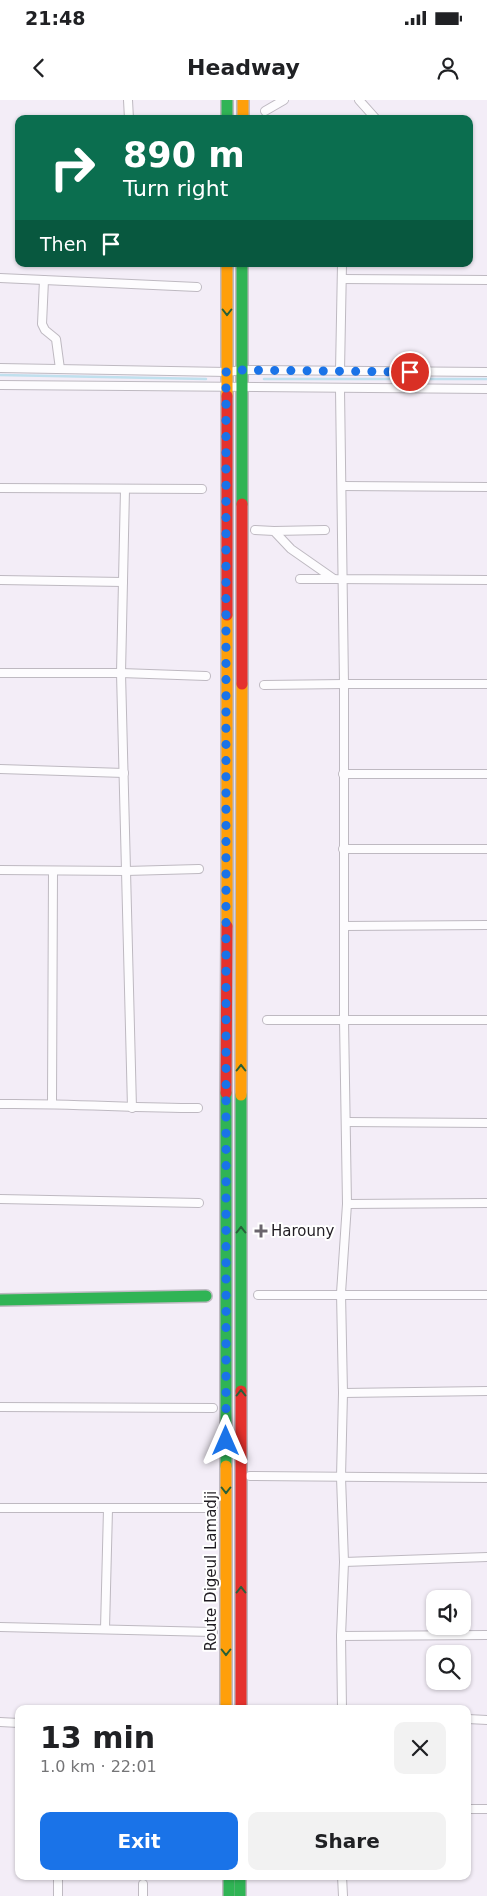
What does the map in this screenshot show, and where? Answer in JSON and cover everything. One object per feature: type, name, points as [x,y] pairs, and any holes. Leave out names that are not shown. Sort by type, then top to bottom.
[{"type":"main road","points":[[227,100],[227,115]]},
{"type":"main road","points":[[243,100],[243,115]]},
{"type":"main road","name":"Route Digeul Lamadji","points":[[226,267],[226,1705]]},
{"type":"main road","points":[[240,1705],[242,267]]},
{"type":"main road","points":[[0,1300],[206,1296]]},
{"type":"main road","points":[[229,1880],[229,1896]]},
{"type":"main road","points":[[240,1880],[240,1896]]},
{"type":"street","points":[[128,100],[129,115]]},
{"type":"street","points":[[265,111],[284,100]]},
{"type":"street","points":[[359,100],[372,115]]},
{"type":"street","points":[[340,371],[342,267]]},
{"type":"street","points":[[0,278],[197,287]]},
{"type":"street","points":[[342,279],[487,280]]},
{"type":"street","points":[[44,280],[42,324],[44,330],[56,339],[60,369]]},
{"type":"street","points":[[0,368],[226,372],[242,370],[487,372]]},
{"type":"street","points":[[0,385],[487,389]]},
{"type":"street","points":[[340,389],[342,486],[338,579],[344,684],[344,1020],[347,1122],[347,1204],[341,1293],[343,1392],[341,1477],[344,1562],[342,1705]]},
{"type":"street","points":[[342,486],[487,488]]},
{"type":"street","points":[[0,488],[202,489]]},
{"type":"street","points":[[125,488],[121,674],[132,1108]]},
{"type":"street","points":[[255,530],[325,530]]},
{"type":"street","points":[[274,531],[291,549],[338,579]]},
{"type":"street","points":[[0,580],[123,582]]},
{"type":"street","points":[[300,580],[487,580]]},
{"type":"street","points":[[0,673],[206,676]]},
{"type":"street","points":[[264,685],[487,684]]},
{"type":"street","points":[[0,769],[124,773]]},
{"type":"street","points":[[343,774],[487,774]]},
{"type":"street","points":[[343,849],[487,849]]},
{"type":"street","points":[[0,870],[126,871],[199,869]]},
{"type":"street","points":[[52,1103],[53,871]]},
{"type":"street","points":[[344,926],[487,925]]},
{"type":"street","points":[[267,1020],[487,1020]]},
{"type":"street","points":[[0,1104],[52,1103],[132,1108],[198,1108]]},
{"type":"street","points":[[347,1122],[487,1122]]},
{"type":"street","points":[[0,1199],[199,1203]]},
{"type":"street","points":[[347,1204],[487,1203]]},
{"type":"street","points":[[258,1295],[341,1293],[487,1294]]},
{"type":"street","points":[[343,1392],[487,1391]]},
{"type":"street","points":[[0,1407],[213,1408]]},
{"type":"street","points":[[250,1476],[487,1478]]},
{"type":"street","points":[[0,1508],[213,1508]]},
{"type":"street","points":[[105,1629],[108,1508]]},
{"type":"street","points":[[344,1562],[487,1557]]},
{"type":"street","points":[[0,1627],[214,1632]]},
{"type":"street","points":[[342,1636],[487,1636]]},
{"type":"street","points":[[471,1719],[487,1720]]},
{"type":"street","points":[[0,1722],[15,1723]]},
{"type":"street","points":[[471,1809],[487,1809]]},
{"type":"street","points":[[58,1880],[58,1896]]},
{"type":"street","points":[[342,1880],[343,1896]]},
{"type":"street","points":[[143,1884],[143,1896]]},
{"type":"waterway","points":[[0,375],[206,379]]},
{"type":"waterway","points":[[264,379],[487,379]]},
{"type":"traffic: fast","points":[[227,100],[227,115]]},
{"type":"traffic: fast","points":[[242,267],[242,504]]},
{"type":"traffic: fast","points":[[226,1093],[226,1466]]},
{"type":"traffic: fast","points":[[241,1095],[241,1391]]},
{"type":"traffic: fast","points":[[0,1300],[206,1296]]},
{"type":"traffic: fast","points":[[229,1880],[229,1896]]},
{"type":"traffic: fast","points":[[240,1880],[240,1896]]},
{"type":"traffic: slow","points":[[243,100],[243,115]]},
{"type":"traffic: slow","points":[[227,267],[227,396]]},
{"type":"traffic: slow","points":[[227,615],[227,926]]},
{"type":"traffic: slow","points":[[241,1095],[242,684]]},
{"type":"traffic: slow","points":[[226,1466],[226,1705]]},
{"type":"traffic: jam","points":[[227,396],[227,615]]},
{"type":"traffic: jam","points":[[242,504],[242,684]]},
{"type":"traffic: jam","points":[[226,1093],[227,926]]},
{"type":"traffic: jam","points":[[241,1391],[241,1705]]},
{"type":"place","name":"Harouny","points":[[261,1231]]},
{"type":"route","points":[[226,1441],[226,372],[242,370],[410,372]]}]
